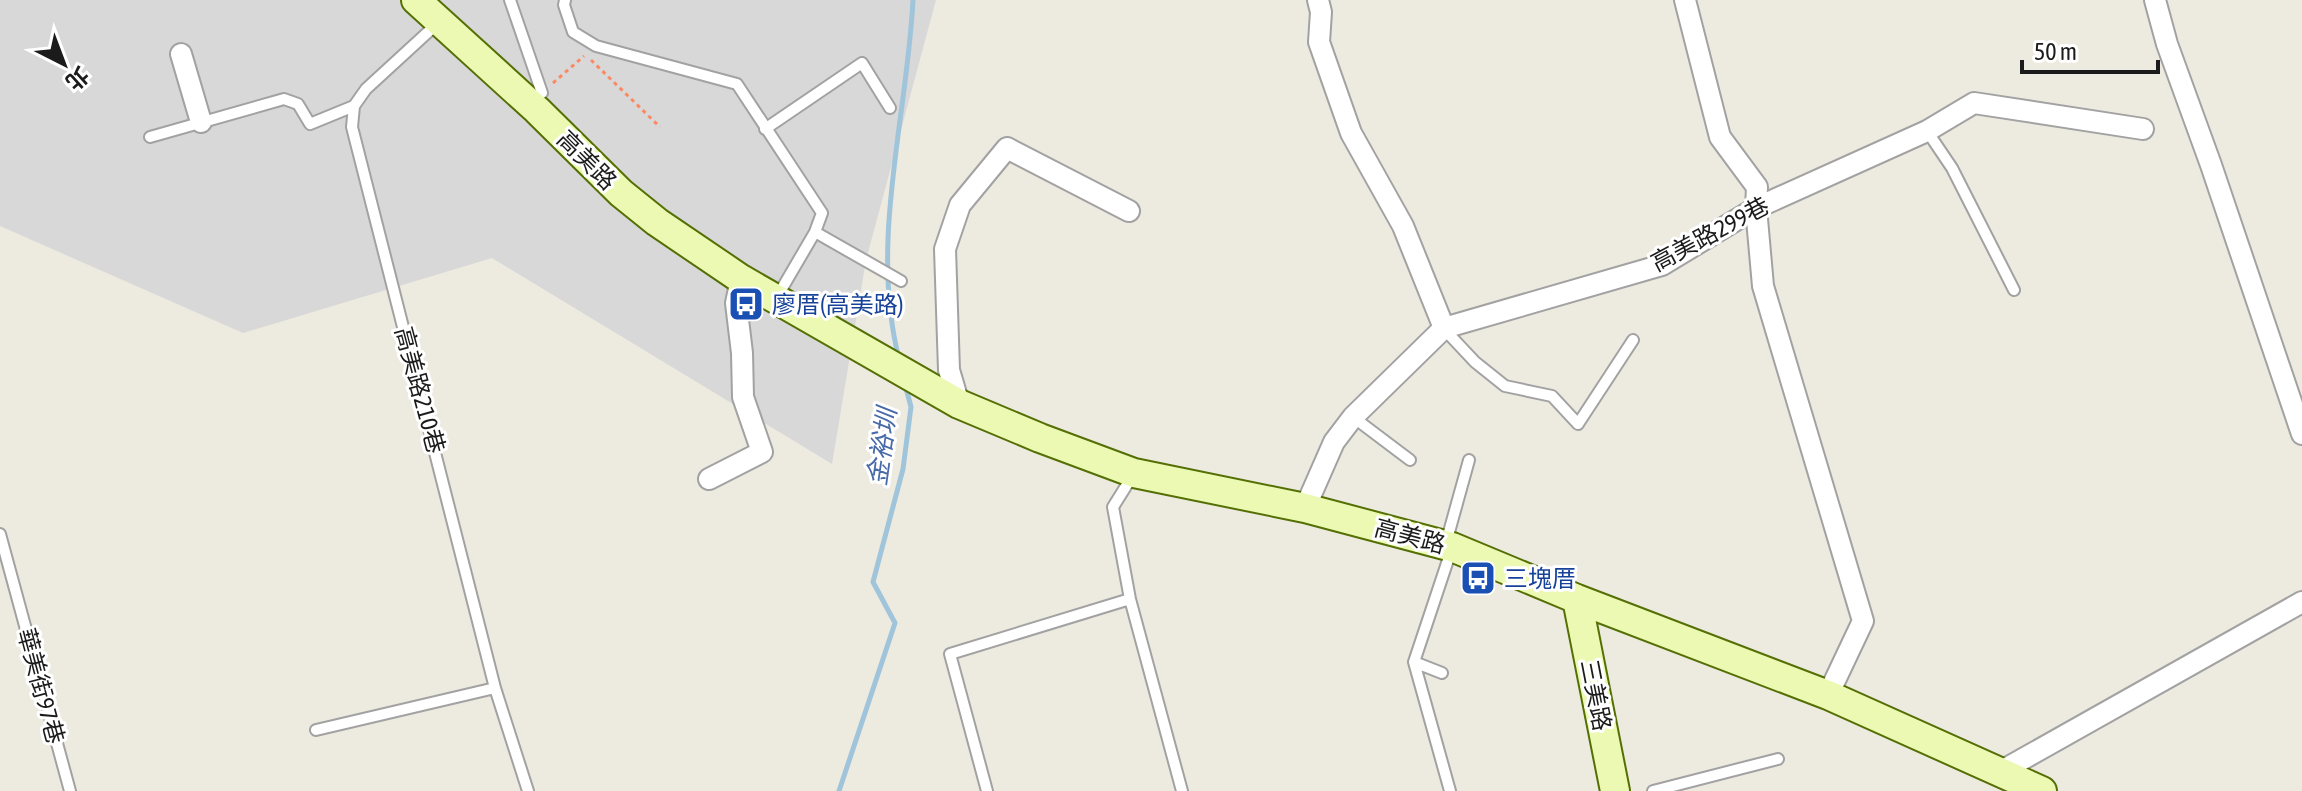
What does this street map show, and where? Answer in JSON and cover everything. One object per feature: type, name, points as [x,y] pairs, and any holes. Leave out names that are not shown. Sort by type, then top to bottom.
[{"type":"street","name":"高美路","points":[[416,0],[537,110],[621,193],[657,222],[741,279],[959,404],[1134,473],[1305,508],[1449,546],[1577,599],[1828,695],[2042,791]]},
{"type":"street","points":[[1318,0],[1321,12],[1319,42],[1351,133],[1403,226],[1444,328]]},
{"type":"street","points":[[1685,0],[1720,137],[1757,187],[1763,286],[1863,621],[1828,695]]},
{"type":"street","points":[[2155,0],[2167,44],[2302,434]]},
{"type":"street","points":[[181,54],[201,122]]},
{"type":"street","name":"高美路299巷","points":[[1305,508],[1334,442],[1353,417],[1444,328],[1662,265],[1756,208],[1927,131],[1974,103],[2143,129]]},
{"type":"street","points":[[959,404],[949,370],[945,249],[960,205],[1007,148],[1129,211]]},
{"type":"street","points":[[709,479],[762,452],[743,397],[736,303],[741,279]]},
{"type":"street","name":"三美路","points":[[1577,599],[1615,791]]},
{"type":"street","points":[[1998,773],[2302,602]]},
{"type":"lane","points":[[510,0],[542,93]]},
{"type":"lane","points":[[565,0],[573,32],[596,46],[737,84],[822,213],[815,232],[776,299]]},
{"type":"lane","points":[[150,137],[284,99],[298,104],[310,124],[354,106],[366,89],[440,20]]},
{"type":"lane","points":[[765,129],[862,63],[890,108]]},
{"type":"lane","name":"高美路210巷","points":[[354,106],[352,127],[495,688],[528,791]]},
{"type":"lane","points":[[1927,131],[1952,168],[2014,290]]},
{"type":"lane","points":[[815,232],[901,281]]},
{"type":"lane","points":[[1444,328],[1475,362],[1505,386],[1552,396],[1578,424],[1633,340]]},
{"type":"lane","points":[[1353,417],[1410,460]]},
{"type":"lane","points":[[1450,791],[1414,662],[1449,546],[1469,460]]},
{"type":"lane","points":[[1134,473],[1113,507],[1130,599],[1182,791]]},
{"type":"lane","name":"華美街97巷","points":[[0,538],[70,791]]},
{"type":"lane","points":[[987,791],[950,654],[1130,599]]},
{"type":"lane","points":[[1414,662],[1442,673]]},
{"type":"lane","points":[[316,730],[495,688]]},
{"type":"lane","points":[[1653,791],[1778,759]]},
{"type":"path","points":[[542,93],[586,55],[660,127]]},
{"type":"shaded area","points":[[0,0],[936,0],[866,260],[832,464],[492,258],[243,333],[0,226]]},
{"type":"waterway","name":"金裕圳","points":[[899,359],[891,315],[889,225],[913,0]]},
{"type":"waterway","name":"金裕圳","points":[[839,791],[895,623],[873,582],[903,469],[911,407],[905,384]]},
{"type":"place","name":"廖厝(高美路)","points":[[746,304]]},
{"type":"place","name":"三塊厝","points":[[1478,578]]}]
